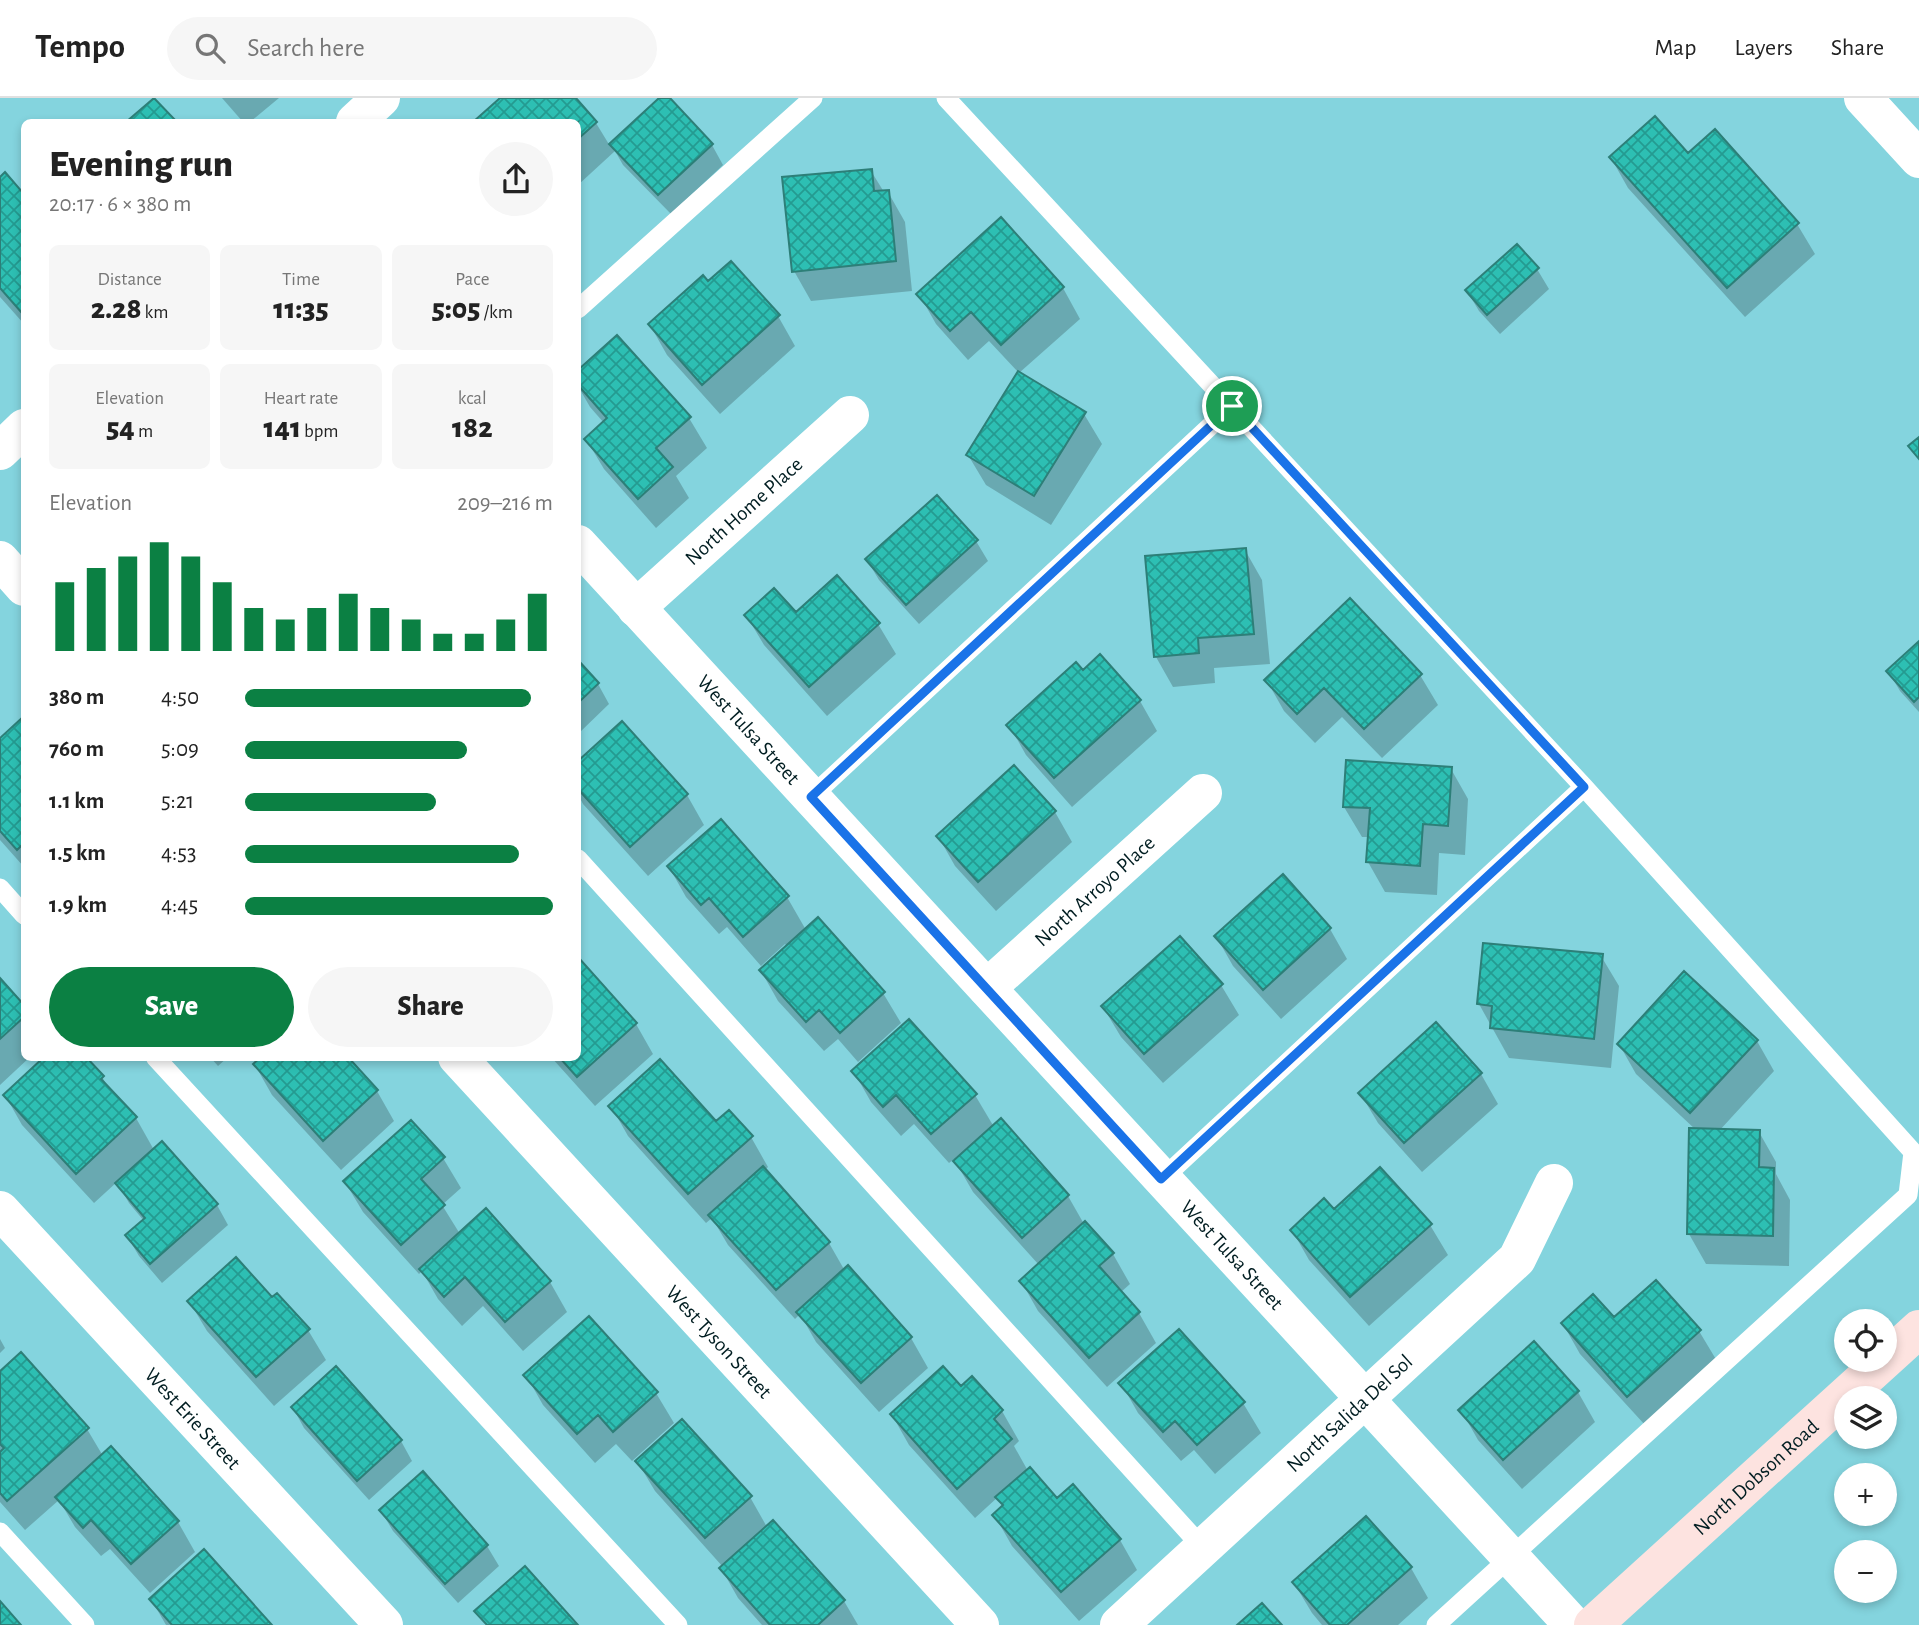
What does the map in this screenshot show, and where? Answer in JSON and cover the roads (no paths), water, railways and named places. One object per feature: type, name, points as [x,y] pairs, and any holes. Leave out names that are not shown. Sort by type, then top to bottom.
[{"type":"main road","name":"North Dobson Road","points":[[1593,1625],[1919,1329]]},
{"type":"street","points":[[358,119],[381,98]]},
{"type":"street","points":[[1863,98],[1919,159]]},
{"type":"street","name":"North Home Place","points":[[636,608],[850,415]]},
{"type":"street","points":[[0,450],[21,431]]},
{"type":"street","name":"West Tulsa Street","points":[[581,547],[1573,1625]]},
{"type":"street","points":[[0,561],[21,584]]},
{"type":"street","name":"North Arroyo Place","points":[[987,988],[1203,793]]},
{"type":"street","name":"West Tyson Street","points":[[461,1061],[980,1625]]},
{"type":"street","name":"North Salida Del Sol","points":[[1119,1625],[1517,1259],[1554,1183]]},
{"type":"street","name":"West Erie Street","points":[[0,1210],[384,1625]]},
{"type":"lane","points":[[581,306],[813,98]]},
{"type":"lane","points":[[946,98],[1584,787],[1913,1152],[1908,1195],[1436,1625]]},
{"type":"lane","points":[[811,797],[1232,406]]},
{"type":"lane","points":[[1161,1179],[1584,787]]},
{"type":"lane","points":[[581,862],[1203,1548]]},
{"type":"lane","points":[[0,888],[21,912]]},
{"type":"lane","points":[[159,1061],[678,1625]]},
{"type":"lane","points":[[0,1532],[85,1625]]}]
